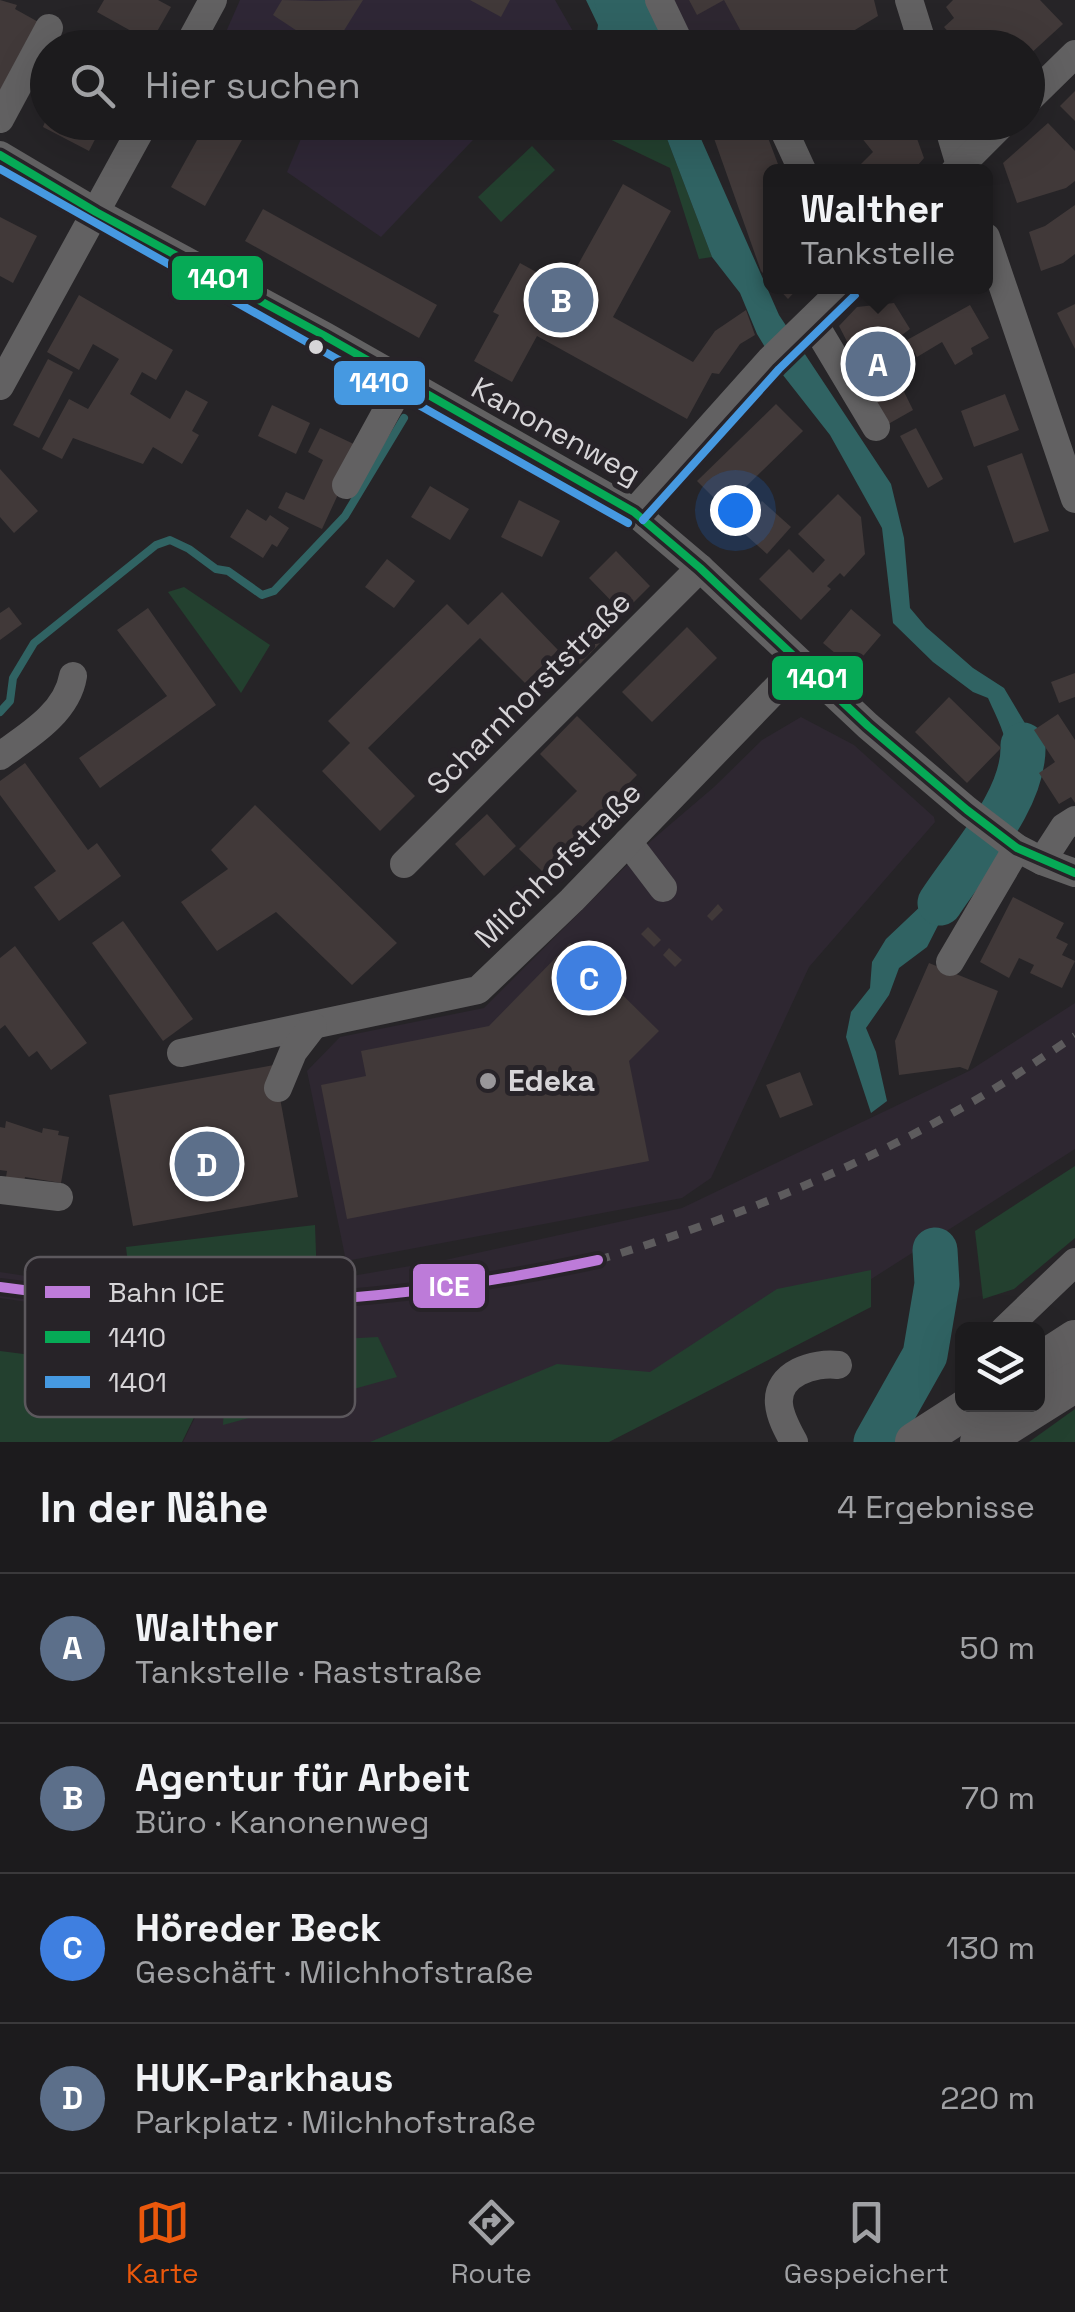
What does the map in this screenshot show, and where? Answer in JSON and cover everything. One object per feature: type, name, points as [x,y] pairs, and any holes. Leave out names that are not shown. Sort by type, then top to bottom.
[{"type":"highway","points":[[1045,1359],[1075,1340]]},
{"type":"highway","points":[[980,1442],[1075,1382]]},
{"type":"highway","points":[[915,1442],[962,1412]]},
{"type":"street","points":[[196,30],[213,0]]},
{"type":"street","points":[[659,0],[673,30]]},
{"type":"street","points":[[909,0],[918,30]]},
{"type":"street","points":[[1045,83],[1075,54]]},
{"type":"street","points":[[0,120],[30,64]]},
{"type":"street","points":[[0,386],[135,140]]},
{"type":"street","points":[[788,140],[798,164]]},
{"type":"street","points":[[964,164],[987,140]]},
{"type":"street","name":"Kanonenweg","points":[[0,155],[634,512],[967,810],[1042,862],[1075,873]]},
{"type":"street","points":[[993,258],[1075,500]]},
{"type":"street","points":[[634,512],[770,360],[838,294]]},
{"type":"street","points":[[804,328],[876,427]]},
{"type":"street","points":[[346,486],[402,382]]},
{"type":"street","name":"Scharnhorststraße","points":[[416,857],[700,568]]},
{"type":"street","name":"Milchhofstraße","points":[[180,1053],[478,990],[514,958],[800,664]]},
{"type":"street","points":[[0,756],[34,731],[65,700],[73,676]]},
{"type":"street","points":[[1042,862],[1064,827],[1075,820]]},
{"type":"street","points":[[628,842],[663,888]]},
{"type":"street","points":[[950,962],[1009,842]]},
{"type":"street","points":[[278,1088],[292,1052],[313,1026]]},
{"type":"street","points":[[0,1190],[59,1198]]},
{"type":"street","points":[[1012,1322],[1075,1262]]},
{"type":"street","points":[[794,1442],[779,1407],[780,1394],[796,1371],[838,1365]]},
{"type":"street","points":[[940,1442],[955,1411]]},
{"type":"shaded area","points":[[240,0],[555,0],[572,30],[227,30]]},
{"type":"shaded area","points":[[666,0],[861,0],[807,30],[681,30]]},
{"type":"shaded area","points":[[300,140],[473,140],[381,237],[287,172]]},
{"type":"shaded area","points":[[801,717],[854,745],[935,822],[809,967],[711,1178],[682,1198],[355,1259],[345,1257],[307,1071],[340,1037],[484,1008],[652,840],[762,740]]},
{"type":"shaded area","points":[[1075,1003],[1075,1149],[840,1299],[604,1442],[183,1442],[195,1417],[355,1417],[355,1275],[445,1260],[682,1208],[969,1071]]},
{"type":"shaded area","points":[[0,1272],[25,1276],[25,1302],[0,1298]]},
{"type":"green space","points":[[612,140],[667,140],[712,257],[699,259],[670,168]]},
{"type":"green space","points":[[532,146],[555,170],[501,222],[478,197]]},
{"type":"green space","points":[[184,587],[270,645],[241,693],[168,592]]},
{"type":"green space","points":[[1075,1166],[1075,1238],[1014,1289],[983,1299],[975,1231]]},
{"type":"green space","points":[[315,1225],[316,1257],[127,1257],[126,1247]]},
{"type":"green space","points":[[871,1270],[871,1307],[609,1442],[370,1442],[557,1364],[650,1372],[777,1289]]},
{"type":"green space","points":[[378,1337],[397,1377],[355,1389],[355,1338]]},
{"type":"green space","points":[[0,1351],[25,1354],[25,1417],[194,1417],[182,1442],[0,1442]]},
{"type":"green space","points":[[1075,1409],[1075,1442],[1029,1442]]},
{"type":"green space","points":[[223,1417],[252,1417],[223,1425]]},
{"type":"water","points":[[586,0],[611,0],[620,30],[597,30]]},
{"type":"water","points":[[667,140],[702,140],[763,279],[763,294],[770,294],[779,315],[891,484],[904,538],[910,608],[973,668],[1004,688],[1032,735],[1032,762],[1009,806],[990,792],[1006,745],[988,698],[973,692],[933,662],[893,623],[882,528],[830,435],[779,370],[757,334],[740,293],[712,257]]},
{"type":"water","points":[[963,843],[983,860],[954,894],[927,947],[899,968],[889,995],[866,1028],[887,1101],[871,1113],[846,1037],[851,1012],[870,988],[872,962],[886,939],[924,903]]},
{"type":"water","points":[[924,1295],[943,1302],[930,1357],[934,1360],[914,1407],[868,1439],[904,1372],[910,1351],[914,1351]]},
{"type":"building","points":[[0,0],[17,5],[15,9],[42,24],[39,30],[30,30],[30,45],[0,98]]},
{"type":"building","points":[[104,0],[158,0],[171,7],[158,30],[129,30],[97,12]]},
{"type":"building","points":[[282,0],[363,0],[344,30],[296,30],[273,15]]},
{"type":"building","points":[[470,0],[510,0],[501,17]]},
{"type":"building","points":[[689,0],[724,0],[697,15]]},
{"type":"building","points":[[724,0],[874,0],[878,16],[855,30],[740,30]]},
{"type":"building","points":[[953,0],[1040,0],[1063,24],[1045,40],[1045,30],[947,30],[944,27],[954,18],[946,7]]},
{"type":"building","points":[[1075,91],[1075,121],[1060,106]]},
{"type":"building","points":[[1048,123],[1075,151],[1075,181],[1066,188],[1017,203],[1003,163],[1029,140],[1045,140]]},
{"type":"building","points":[[68,140],[95,140],[89,151]]},
{"type":"building","points":[[197,140],[242,140],[205,206],[171,187]]},
{"type":"building","points":[[715,140],[769,140],[778,164],[763,164],[761,271]]},
{"type":"building","points":[[863,140],[918,140],[924,158],[919,164],[861,164],[873,152]]},
{"type":"building","points":[[623,184],[671,211],[613,317],[693,362],[715,331],[746,310],[755,335],[740,344],[719,374],[712,373],[687,419],[537,336],[512,382],[474,361],[499,315],[493,312],[520,263],[565,288]]},
{"type":"building","points":[[1075,205],[1075,254],[1041,271],[1029,232]]},
{"type":"building","points":[[263,209],[437,305],[419,338],[245,241]]},
{"type":"building","points":[[0,217],[37,236],[13,283],[0,276]]},
{"type":"building","points":[[79,295],[173,350],[156,380],[142,372],[130,394],[170,419],[186,390],[208,402],[192,431],[199,435],[182,464],[153,447],[143,464],[73,438],[62,459],[42,449],[69,399],[88,409],[119,359],[93,344],[79,370],[47,352]]},
{"type":"building","points":[[894,303],[910,329],[883,349],[913,410],[883,427],[851,362],[857,361],[839,326],[857,307]]},
{"type":"building","points":[[1075,304],[1075,349],[1057,313]]},
{"type":"building","points":[[970,305],[989,338],[971,348],[973,354],[955,365],[942,342],[917,357],[907,340]]},
{"type":"building","points":[[48,359],[73,372],[39,438],[13,425]]},
{"type":"building","points":[[1005,394],[1019,430],[974,447],[961,411]]},
{"type":"building","points":[[776,404],[803,431],[724,508],[697,481]]},
{"type":"building","points":[[272,405],[310,423],[296,454],[258,436]]},
{"type":"building","points":[[320,428],[360,447],[322,529],[278,508],[286,492],[304,500],[323,460],[308,452]]},
{"type":"building","points":[[916,428],[943,479],[928,488],[900,436]]},
{"type":"building","points":[[1022,453],[1049,531],[1014,543],[987,466]]},
{"type":"building","points":[[0,469],[38,511],[14,533],[0,517]]},
{"type":"building","points":[[430,486],[469,509],[450,540],[411,517]]},
{"type":"building","points":[[838,494],[861,517],[865,554],[844,577],[840,573],[827,586],[831,589],[801,620],[759,579],[789,549],[813,573],[825,560],[798,534]]},
{"type":"building","points":[[519,500],[560,521],[542,557],[501,537]]},
{"type":"building","points":[[762,501],[791,527],[767,554],[738,528]]},
{"type":"building","points":[[247,509],[266,521],[270,515],[289,528],[277,547],[272,544],[263,558],[230,537]]},
{"type":"building","points":[[616,551],[650,586],[623,613],[589,578]]},
{"type":"building","points":[[387,559],[415,581],[394,608],[365,587]]},
{"type":"building","points":[[502,592],[558,650],[525,683],[480,638],[368,748],[415,796],[380,831],[322,771],[350,743],[328,721],[447,604],[468,625]]},
{"type":"building","points":[[606,604],[622,620],[580,664],[563,648]]},
{"type":"building","points":[[9,607],[22,624],[0,640],[0,613]]},
{"type":"building","points":[[148,608],[216,705],[100,788],[79,758],[167,696],[117,630]]},
{"type":"building","points":[[851,609],[881,635],[853,668],[823,643]]},
{"type":"building","points":[[687,627],[717,658],[652,722],[622,692]]},
{"type":"building","points":[[1075,673],[1075,697],[1059,703],[1051,682]]},
{"type":"building","points":[[949,697],[1001,748],[967,783],[915,732]]},
{"type":"building","points":[[1058,714],[1075,740],[1075,803],[1071,797],[1059,804],[1039,773],[1055,762],[1034,730]]},
{"type":"building","points":[[577,716],[637,775],[542,871],[519,849],[577,791],[540,754]]},
{"type":"building","points":[[25,763],[88,850],[97,843],[121,876],[59,921],[34,887],[56,871],[0,795],[0,781]]},
{"type":"building","points":[[255,805],[397,943],[352,985],[276,912],[217,951],[181,902],[228,869],[211,850]]},
{"type":"building","points":[[487,814],[516,846],[484,876],[455,844]]},
{"type":"building","points":[[1013,897],[1064,923],[1056,938],[1068,944],[1062,955],[1075,961],[1062,988],[1030,973],[1034,965],[1019,958],[1009,978],[980,962]]},
{"type":"building","points":[[718,904],[723,910],[712,921],[707,916]]},
{"type":"building","points":[[123,921],[193,1019],[163,1041],[92,943]]},
{"type":"building","points":[[648,927],[661,940],[654,947],[641,934]]},
{"type":"building","name":"Edeka","points":[[570,943],[659,1031],[629,1061],[649,1161],[347,1219],[321,1085],[366,1076],[361,1051],[489,1026]]},
{"type":"building","points":[[15,946],[87,1043],[51,1070],[37,1051],[29,1057],[5,1025],[0,1029],[0,958]]},
{"type":"building","points":[[669,948],[682,960],[675,967],[663,955]]},
{"type":"building","points":[[929,963],[998,991],[968,1070],[960,1067],[899,1075],[895,1041]]},
{"type":"building","points":[[274,1065],[298,1197],[133,1226],[109,1095]]},
{"type":"building","points":[[800,1072],[813,1105],[780,1118],[766,1085]]},
{"type":"building","points":[[6,1121],[42,1133],[43,1128],[59,1131],[58,1135],[69,1137],[61,1183],[25,1177],[23,1186],[5,1183],[7,1171],[0,1170],[0,1127],[5,1128]]},
{"type":"waterway","points":[[617,0],[642,30]]},
{"type":"waterway","points":[[0,712],[10,701],[13,678],[34,643],[156,545],[170,540],[216,569],[228,571],[262,595],[274,591],[345,516],[404,418]]},
{"type":"waterway","points":[[940,903],[1005,807],[1015,787],[1023,745]]},
{"type":"waterway","points":[[876,1442],[925,1355],[937,1284],[935,1250]]},
{"type":"railway","points":[[598,1260],[742,1211],[836,1172],[972,1102],[1075,1036]]},
{"type":"rail line","name":"ICE","points":[[355,1297],[447,1287],[598,1260]]},
{"type":"rail line","name":"ICE","points":[[0,1287],[25,1290]]},
{"type":"transit line","name":"1401","points":[[0,155],[634,512],[700,568],[868,726],[967,810],[1017,848],[1075,873]]},
{"type":"transit line","name":"1410","points":[[0,169],[628,523]]},
{"type":"transit line","name":"1410","points":[[643,520],[779,369],[855,295]]},
{"type":"place","name":"Agentur für Arbeit","points":[[561,300]]},
{"type":"place","name":"Walther","points":[[878,364]]},
{"type":"place","name":"Höreder Beck","points":[[589,978]]},
{"type":"place","name":"Edeka","points":[[488,1081]]},
{"type":"place","name":"HUK-Parkhaus","points":[[207,1164]]}]
